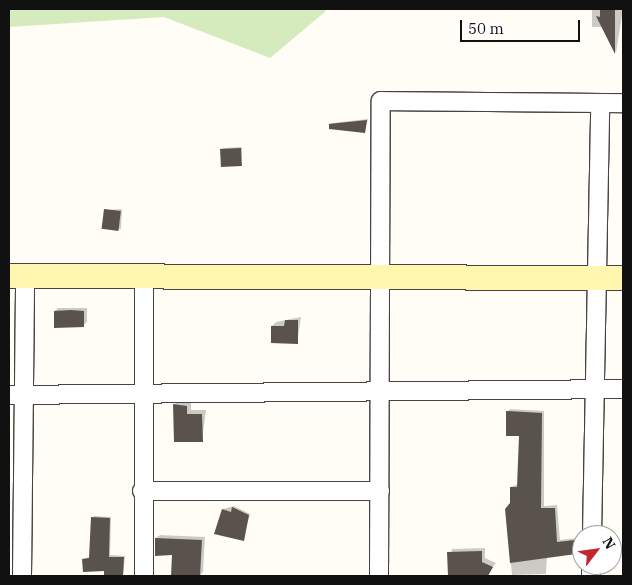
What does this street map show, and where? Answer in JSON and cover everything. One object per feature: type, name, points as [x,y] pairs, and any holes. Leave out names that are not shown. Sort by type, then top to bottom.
[{"type":"street","points":[[380,576],[381,101],[623,103]]},
{"type":"street","points":[[592,525],[600,278],[600,103]]},
{"type":"street","points":[[22,576],[16,503],[17,276],[381,275],[623,278]]},
{"type":"street","points":[[144,276],[142,491],[144,576]]},
{"type":"street","points":[[16,395],[380,394],[623,389]]},
{"type":"street","points":[[142,491],[380,491]]},
{"type":"green space","points":[[9,9],[324,9],[326,11],[270,58],[164,17],[9,27]]},
{"type":"building","points":[[600,9],[615,9],[615,54],[596,16],[600,17]]},
{"type":"building","points":[[367,120],[365,133],[329,129],[329,124]]},
{"type":"building","points":[[241,148],[242,166],[221,167],[220,149]]},
{"type":"building","points":[[104,209],[121,211],[118,231],[102,229]]},
{"type":"building","points":[[54,311],[84,311],[84,327],[54,328]]},
{"type":"building","points":[[285,320],[298,320],[298,344],[271,343],[271,326],[284,326]]},
{"type":"building","points":[[173,404],[187,406],[187,414],[202,414],[203,442],[174,442]]},
{"type":"building","points":[[506,411],[542,413],[541,508],[555,508],[557,542],[572,540],[572,555],[510,563],[505,509],[510,503],[510,487],[517,487],[519,436],[506,436]]},
{"type":"building","points":[[232,507],[249,515],[244,541],[214,534],[222,509],[231,512]]},
{"type":"building","points":[[91,517],[110,518],[109,557],[124,557],[123,576],[104,576],[104,571],[83,572],[82,559],[89,558]]},
{"type":"building","points":[[155,538],[202,540],[200,576],[171,576],[172,555],[155,556]]},
{"type":"building","points":[[482,551],[482,562],[493,567],[488,576],[448,576],[447,552]]}]
